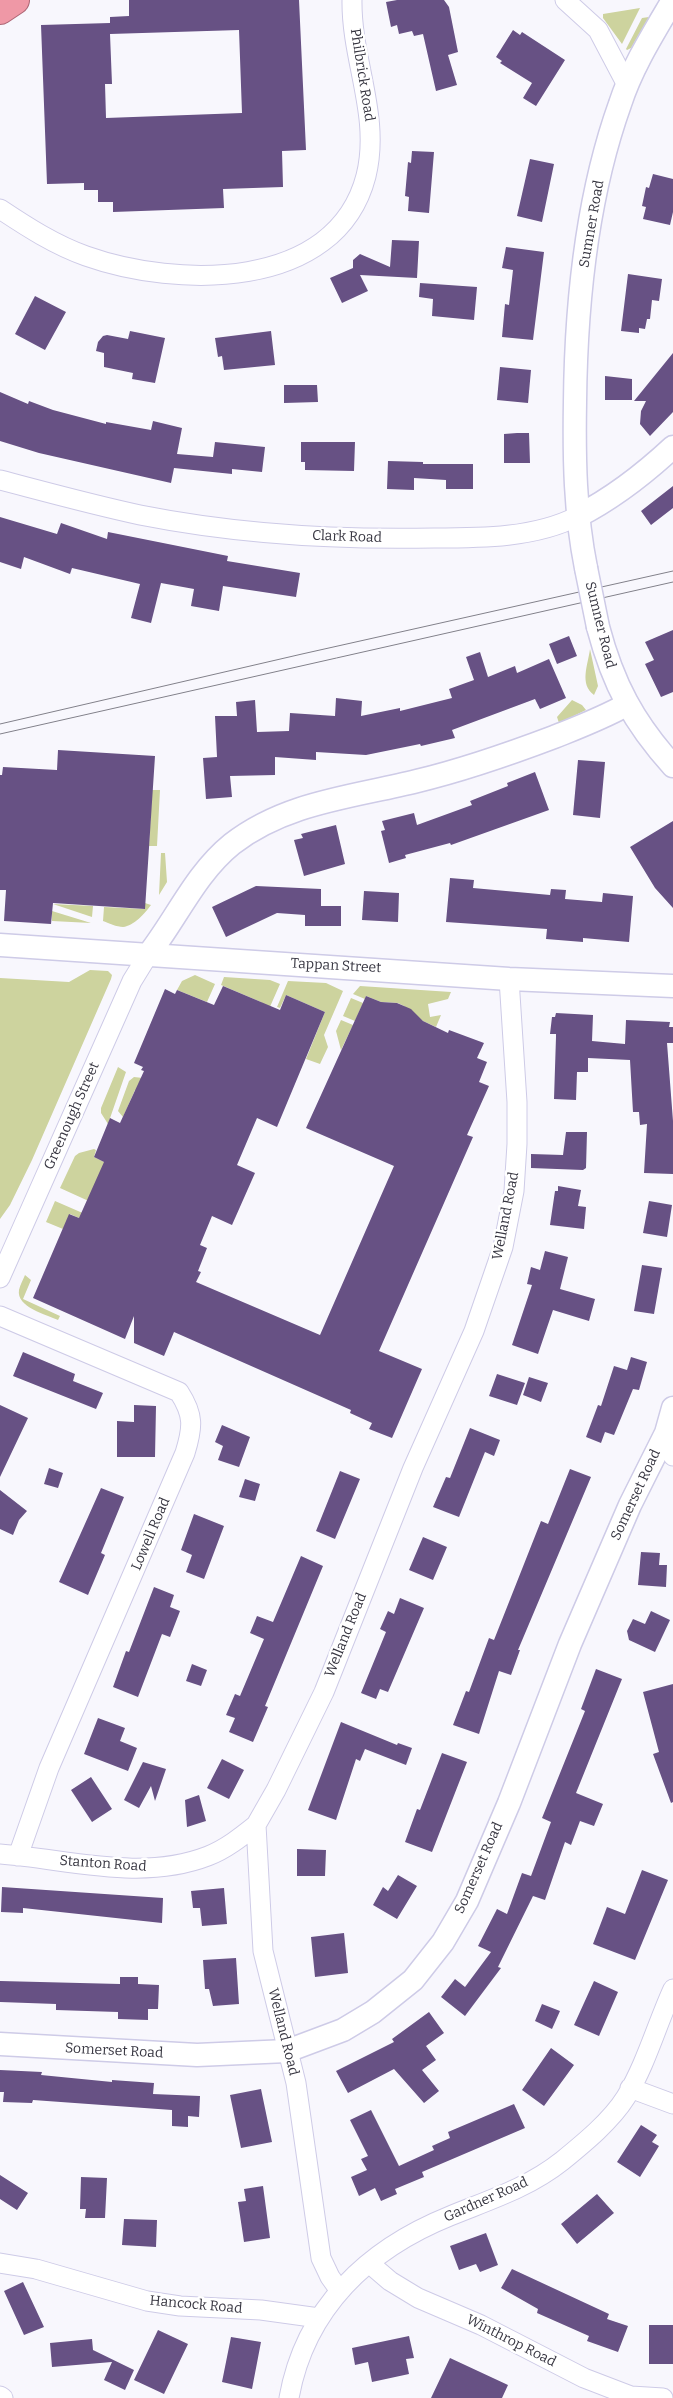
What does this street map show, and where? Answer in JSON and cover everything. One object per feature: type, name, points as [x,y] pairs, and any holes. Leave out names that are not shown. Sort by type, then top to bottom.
[{"type":"highway","points":[[0,10],[16,0]]},
{"type":"street","name":"Philbrick Road","points":[[0,209],[70,250],[101,261],[146,271],[198,275],[235,273],[266,267],[308,252],[336,230],[353,208],[364,183],[370,156],[371,121],[357,52],[352,0]]},
{"type":"street","points":[[565,0],[598,30],[627,85]]},
{"type":"street","name":"Sumner Road","points":[[673,0],[627,85],[613,124],[598,185],[579,305],[574,414],[575,484],[578,516],[598,627],[607,658],[626,705],[645,734],[673,766]]},
{"type":"street","name":"Clark Road","points":[[0,480],[140,515],[207,526],[302,536],[396,539],[488,536],[560,526],[598,506],[637,478],[673,447]]},
{"type":"street","points":[[148,955],[164,934],[198,881],[230,846],[260,827],[317,803],[416,782],[499,756],[590,723],[626,705]]},
{"type":"street","name":"Tappan Street","points":[[0,945],[386,969],[509,979],[673,986]]},
{"type":"street","name":"Greenough Street","points":[[0,1278],[5,1254],[132,981],[148,955]]},
{"type":"street","name":"Welland Road","points":[[340,2291],[330,2277],[321,2258],[305,2133],[296,2083],[263,1951],[256,1825],[276,1790],[324,1692],[413,1468],[474,1331],[503,1247],[514,1191],[518,1102],[509,979]]},
{"type":"street","name":"Lowell Road","points":[[0,1316],[179,1392],[188,1405],[192,1419],[191,1435],[186,1452],[49,1768],[9,1855]]},
{"type":"street","name":"Somerset Road","points":[[0,2044],[197,2055],[287,2051],[343,2030],[373,2012],[413,1980],[443,1942],[467,1901],[509,1803],[570,1644],[630,1505],[666,1433],[673,1408]]},
{"type":"street","points":[[666,1433],[673,1456]]},
{"type":"street","name":"Stanton Road","points":[[9,1855],[145,1869],[208,1856],[232,1844],[256,1825]]},
{"type":"street","name":"Gardner Road","points":[[289,2398],[302,2354],[318,2318],[340,2291],[369,2263],[388,2248],[412,2234],[448,2217],[511,2192],[550,2169],[608,2119],[630,2088],[673,1989]]},
{"type":"street","points":[[630,2088],[673,2104]]},
{"type":"street","name":"Hancock Road","points":[[0,2263],[36,2269],[147,2301],[180,2306],[262,2310],[318,2318]]},
{"type":"street","name":"Winthrop Road","points":[[369,2263],[390,2281],[418,2298],[482,2325],[584,2378],[631,2396],[673,2397]]},
{"type":"green space","points":[[640,8],[622,44],[603,18],[603,14]]},
{"type":"green space","points":[[649,17],[631,48],[627,50],[642,18]]},
{"type":"green space","points":[[590,649],[598,686],[594,695],[589,691],[586,680],[586,668]]},
{"type":"green space","points":[[572,700],[582,705],[586,710],[559,723],[557,717]]},
{"type":"green space","points":[[152,790],[160,790],[157,846],[149,846]]},
{"type":"green space","points":[[161,853],[165,853],[167,882],[159,895]]},
{"type":"green space","points":[[145,903],[151,905],[146,912],[127,926],[118,926],[103,921],[104,907],[144,909]]},
{"type":"green space","points":[[53,904],[93,906],[92,917]]},
{"type":"green space","points":[[52,911],[91,923],[52,921]]},
{"type":"green space","points":[[90,970],[108,971],[112,975],[111,979],[32,1160],[10,1205],[0,1219],[0,978],[69,982]]},
{"type":"green space","points":[[195,975],[215,984],[207,1002],[177,990],[182,981]]},
{"type":"green space","points":[[224,977],[270,980],[280,984],[269,1009],[261,1002],[221,985]]},
{"type":"green space","points":[[288,981],[326,983],[343,991],[324,1035],[328,1047],[320,1064],[306,1059],[325,1012],[286,995],[280,1008],[277,1007]]},
{"type":"green space","points":[[360,986],[451,992],[448,999],[428,1004],[430,1017],[441,1015],[436,1027],[423,1021],[398,1003],[381,1002],[366,996],[365,999],[353,994]]},
{"type":"green space","points":[[351,998],[363,1003],[355,1021],[343,1016]]},
{"type":"green space","points":[[341,1020],[353,1025],[341,1050],[336,1031]]},
{"type":"green space","points":[[118,1067],[126,1072],[108,1124],[101,1113],[101,1108]]},
{"type":"green space","points":[[134,1077],[143,1078],[173,1104],[135,1090],[123,1117],[118,1111],[129,1081]]},
{"type":"green space","points":[[94,1149],[96,1150],[94,1157],[104,1162],[159,1233],[60,1188],[75,1156]]},
{"type":"green space","points":[[55,1201],[154,1244],[122,1237],[70,1214],[63,1229],[46,1222]]},
{"type":"green space","points":[[25,1275],[31,1280],[23,1299],[60,1316],[58,1320],[33,1310],[22,1301],[19,1296],[19,1290]]},
{"type":"building","points":[[129,0],[299,0],[306,150],[282,151],[283,187],[223,189],[224,208],[113,212],[113,202],[98,202],[98,190],[84,190],[84,183],[47,184],[41,25],[110,23],[110,17],[129,16]],"holes":[[[239,30],[242,113],[106,118],[105,84],[112,84],[110,34]]]},
{"type":"building","points":[[397,0],[444,0],[449,7],[458,52],[448,55],[457,85],[436,91],[423,34],[414,36],[412,31],[399,34],[397,25],[391,27],[386,2]]},
{"type":"building","points":[[513,30],[520,35],[522,32],[565,60],[536,106],[523,98],[532,83],[500,63],[502,61],[496,57]]},
{"type":"building","points":[[412,151],[434,152],[429,213],[408,211],[409,197],[405,196],[408,162],[411,163]]},
{"type":"building","points":[[530,159],[554,164],[542,222],[517,216]]},
{"type":"building","points":[[653,174],[673,179],[673,212],[670,225],[643,219],[646,207],[642,206],[646,187],[649,188]]},
{"type":"building","points":[[392,240],[419,241],[417,278],[360,275],[368,291],[342,303],[330,278],[353,268],[353,260],[360,254],[390,267]]},
{"type":"building","points":[[506,247],[544,252],[533,340],[502,337],[505,304],[509,305],[513,270],[502,268]]},
{"type":"building","points":[[628,274],[662,279],[659,301],[652,300],[650,319],[647,319],[645,329],[639,328],[639,333],[621,331]]},
{"type":"building","points":[[420,283],[477,287],[474,320],[432,316],[433,299],[419,297]]},
{"type":"building","points":[[35,296],[66,312],[45,350],[15,334]]},
{"type":"building","points":[[130,331],[165,338],[155,383],[132,379],[133,373],[104,367],[104,353],[96,351],[98,342],[103,336],[128,339]]},
{"type":"building","points":[[271,331],[275,365],[224,370],[222,356],[218,357],[215,338]]},
{"type":"building","points":[[673,353],[673,412],[650,436],[640,424],[641,411],[646,401],[634,401]]},
{"type":"building","points":[[500,367],[531,370],[528,403],[497,400]]},
{"type":"building","points":[[605,376],[632,379],[632,400],[605,400]]},
{"type":"building","points":[[284,385],[317,385],[318,402],[284,403]]},
{"type":"building","points":[[0,392],[28,404],[29,401],[53,410],[106,424],[106,422],[151,430],[153,421],[182,428],[177,454],[213,457],[215,442],[265,447],[262,472],[232,469],[232,474],[174,468],[171,483],[39,453],[0,441]]},
{"type":"building","points":[[529,433],[530,463],[504,463],[504,434]]},
{"type":"building","points":[[301,442],[355,442],[354,471],[305,470],[305,462],[301,462]]},
{"type":"building","points":[[388,461],[423,462],[423,464],[473,464],[473,489],[446,489],[446,480],[414,478],[414,490],[387,489]]},
{"type":"building","points":[[673,486],[673,508],[651,525],[641,511]]},
{"type":"building","points":[[0,517],[57,534],[61,523],[107,539],[108,532],[228,556],[227,561],[300,573],[296,597],[223,586],[219,611],[191,606],[194,589],[161,583],[151,623],[131,618],[140,584],[72,568],[70,574],[24,557],[21,569],[0,562]]},
{"type":"building","points":[[673,630],[673,692],[661,697],[645,664],[654,660],[645,642]]},
{"type":"building","points":[[569,636],[577,656],[557,664],[549,644]]},
{"type":"building","points":[[480,652],[488,677],[515,666],[517,673],[549,659],[566,698],[540,709],[535,699],[452,730],[455,738],[421,746],[420,744],[366,755],[316,752],[316,760],[275,757],[275,775],[230,776],[232,797],[206,799],[203,758],[217,757],[215,716],[237,716],[236,702],[255,700],[257,732],[289,731],[290,713],[335,716],[336,698],[362,701],[361,716],[400,708],[400,711],[452,698],[449,689],[474,680],[466,657]]},
{"type":"building","points":[[58,750],[155,756],[145,909],[53,903],[51,924],[4,921],[6,890],[0,890],[0,775],[2,775],[3,767],[57,770]]},
{"type":"building","points":[[578,760],[605,762],[600,818],[573,815]]},
{"type":"building","points":[[535,772],[549,810],[451,845],[450,843],[405,855],[406,858],[389,863],[381,831],[385,830],[382,821],[414,813],[417,825],[472,805],[470,801],[508,786],[507,783]]},
{"type":"building","points":[[673,821],[673,908],[655,888],[630,847]]},
{"type":"building","points":[[336,825],[345,864],[304,876],[294,840],[303,838],[301,834]]},
{"type":"building","points":[[450,878],[474,880],[473,888],[550,895],[551,889],[566,890],[565,899],[602,902],[603,893],[633,896],[629,942],[583,938],[583,942],[546,939],[547,929],[446,922]]},
{"type":"building","points":[[256,886],[321,889],[321,906],[341,906],[341,926],[305,926],[305,915],[277,913],[226,937],[212,907]]},
{"type":"building","points":[[364,891],[399,893],[398,922],[362,920]]},
{"type":"building","points":[[223,986],[280,1010],[286,995],[325,1012],[277,1127],[257,1118],[237,1165],[255,1173],[232,1225],[212,1216],[200,1245],[207,1248],[198,1271],[201,1272],[196,1282],[320,1335],[394,1166],[306,1128],[366,996],[381,1002],[397,1003],[411,1009],[423,1021],[448,1033],[449,1030],[484,1043],[477,1058],[487,1062],[479,1082],[489,1086],[467,1135],[473,1137],[379,1351],[422,1369],[392,1438],[369,1429],[372,1423],[350,1413],[351,1410],[174,1332],[164,1356],[134,1343],[134,1316],[125,1339],[33,1298],[69,1214],[79,1218],[104,1162],[94,1157],[110,1118],[120,1123],[144,1071],[141,1070],[143,1067],[134,1063],[165,989],[175,994],[177,990],[214,1005]]},
{"type":"building","points":[[556,1013],[593,1015],[592,1041],[625,1044],[626,1020],[670,1022],[669,1027],[673,1027],[673,1043],[667,1043],[673,1121],[673,1174],[644,1173],[647,1124],[640,1125],[639,1112],[633,1112],[630,1060],[588,1058],[588,1072],[577,1072],[576,1100],[554,1099],[556,1034],[550,1034],[552,1017],[555,1017]]},
{"type":"building","points":[[566,1132],[587,1132],[586,1168],[583,1170],[531,1168],[531,1154],[563,1155]]},
{"type":"building","points":[[558,1186],[581,1190],[578,1206],[586,1207],[584,1229],[550,1225],[555,1191],[558,1191]]},
{"type":"building","points":[[649,1201],[672,1205],[667,1237],[643,1233]]},
{"type":"building","points":[[545,1251],[568,1257],[560,1289],[595,1299],[589,1321],[553,1310],[538,1354],[512,1345],[532,1285],[527,1284],[531,1267],[540,1270]]},
{"type":"building","points":[[642,1265],[662,1268],[654,1314],[634,1311]]},
{"type":"building","points":[[23,1352],[75,1374],[73,1381],[103,1393],[96,1409],[13,1376]]},
{"type":"building","points":[[631,1357],[647,1362],[639,1390],[633,1389],[614,1435],[605,1432],[601,1443],[586,1437],[598,1405],[601,1406],[614,1366],[627,1370]]},
{"type":"building","points":[[497,1374],[525,1383],[517,1405],[489,1396]]},
{"type":"building","points":[[529,1377],[548,1383],[541,1402],[523,1395]]},
{"type":"building","points":[[0,1405],[28,1418],[0,1477]]},
{"type":"building","points":[[134,1405],[156,1406],[155,1457],[117,1457],[117,1421],[134,1422]]},
{"type":"building","points":[[222,1425],[250,1437],[239,1467],[218,1460],[223,1446],[215,1442]]},
{"type":"building","points":[[470,1428],[500,1440],[494,1456],[485,1452],[459,1517],[433,1507],[446,1477],[450,1478]]},
{"type":"building","points":[[49,1468],[63,1473],[58,1488],[44,1484]]},
{"type":"building","points":[[570,1469],[591,1477],[518,1650],[520,1650],[511,1675],[499,1671],[479,1734],[453,1725],[466,1691],[469,1692],[489,1638],[494,1640],[541,1521],[548,1524]]},
{"type":"building","points":[[340,1471],[360,1479],[335,1539],[316,1531]]},
{"type":"building","points":[[245,1479],[260,1484],[255,1501],[239,1497]]},
{"type":"building","points":[[101,1488],[124,1497],[101,1553],[105,1555],[88,1595],[59,1582]]},
{"type":"building","points":[[0,1490],[27,1511],[19,1520],[13,1535],[0,1529]]},
{"type":"building","points":[[194,1514],[224,1526],[204,1579],[186,1572],[192,1555],[181,1550]]},
{"type":"building","points":[[423,1537],[447,1547],[433,1580],[409,1570]]},
{"type":"building","points":[[641,1552],[660,1553],[659,1565],[667,1565],[666,1587],[638,1585]]},
{"type":"building","points":[[301,1556],[323,1566],[265,1706],[268,1707],[253,1742],[229,1732],[235,1718],[226,1715],[235,1694],[240,1696],[264,1639],[250,1633],[257,1616],[273,1622]]},
{"type":"building","points":[[154,1587],[174,1595],[170,1607],[180,1611],[170,1637],[162,1634],[138,1697],[113,1687],[126,1651],[129,1652]]},
{"type":"building","points":[[400,1598],[424,1608],[388,1692],[380,1689],[376,1699],[361,1693],[386,1632],[380,1629],[388,1611],[394,1614]]},
{"type":"building","points":[[651,1611],[670,1620],[655,1652],[629,1640],[627,1631],[633,1619],[645,1624]]},
{"type":"building","points":[[192,1664],[207,1670],[201,1686],[186,1681]]},
{"type":"building","points":[[596,1669],[622,1679],[576,1793],[603,1804],[594,1826],[580,1821],[571,1845],[565,1842],[545,1900],[533,1896],[498,1967],[501,1968],[465,2016],[441,1997],[455,1979],[465,1987],[491,1952],[478,1946],[497,1909],[507,1914],[522,1873],[531,1876],[551,1822],[542,1818],[585,1711],[581,1709]]},
{"type":"building","points":[[673,1684],[673,1802],[671,1803],[653,1754],[659,1752],[643,1692]]},
{"type":"building","points":[[98,1718],[125,1728],[120,1741],[137,1748],[128,1771],[84,1754]]},
{"type":"building","points":[[341,1722],[397,1745],[398,1743],[412,1748],[406,1765],[365,1749],[360,1761],[356,1759],[336,1820],[308,1810]]},
{"type":"building","points":[[442,1753],[467,1762],[432,1852],[405,1842],[417,1809],[420,1810]]},
{"type":"building","points":[[222,1759],[244,1770],[229,1799],[207,1788]]},
{"type":"building","points":[[143,1762],[166,1769],[155,1801],[151,1786],[139,1808],[124,1800]]},
{"type":"building","points":[[91,1777],[112,1809],[92,1822],[71,1790]]},
{"type":"building","points":[[199,1795],[206,1821],[187,1827],[185,1800]]},
{"type":"building","points":[[297,1849],[326,1850],[325,1876],[297,1876]]},
{"type":"building","points":[[642,1870],[668,1880],[635,1960],[593,1944],[607,1907],[625,1914]]},
{"type":"building","points":[[398,1875],[417,1886],[397,1919],[373,1905],[383,1887],[388,1891]]},
{"type":"building","points":[[2,1887],[163,1898],[162,1923],[23,1908],[23,1913],[1,1912]]},
{"type":"building","points":[[224,1888],[227,1924],[202,1926],[200,1908],[193,1908],[191,1891]]},
{"type":"building","points":[[344,1933],[348,1973],[315,1977],[311,1937]]},
{"type":"building","points":[[236,1958],[239,2004],[213,2006],[209,1989],[205,1989],[203,1960]]},
{"type":"building","points":[[120,1977],[138,1977],[138,1984],[159,1985],[158,2009],[148,2009],[148,2020],[118,2019],[118,2012],[56,2010],[56,2004],[0,2002],[0,1981],[120,1984]]},
{"type":"building","points":[[594,1981],[618,1992],[599,2036],[574,2025]]},
{"type":"building","points":[[542,2004],[560,2011],[552,2029],[535,2021]]},
{"type":"building","points":[[429,2012],[444,2033],[426,2046],[436,2060],[422,2070],[439,2091],[424,2103],[394,2069],[348,2093],[336,2071],[394,2042],[392,2039]]},
{"type":"building","points":[[551,2048],[574,2065],[544,2106],[522,2090]]},
{"type":"building","points":[[0,2070],[42,2072],[41,2075],[112,2082],[112,2080],[154,2083],[153,2094],[200,2096],[199,2117],[188,2116],[188,2127],[172,2126],[172,2110],[33,2100],[32,2103],[3,2102],[4,2092],[0,2092]]},
{"type":"building","points":[[261,2089],[272,2142],[241,2148],[230,2095]]},
{"type":"building","points":[[514,2104],[525,2128],[422,2172],[424,2177],[395,2189],[397,2194],[381,2201],[375,2188],[359,2196],[351,2177],[367,2170],[361,2159],[368,2156],[350,2120],[371,2110],[399,2166],[434,2150],[432,2146],[450,2138],[448,2132]]},
{"type":"building","points":[[641,2125],[657,2135],[652,2142],[659,2146],[640,2177],[617,2162]]},
{"type":"building","points":[[0,2175],[28,2193],[17,2210],[0,2199]]},
{"type":"building","points":[[81,2177],[107,2178],[105,2218],[85,2218],[86,2209],[80,2209]]},
{"type":"building","points":[[263,2186],[270,2238],[244,2242],[238,2202],[246,2201],[244,2189]]},
{"type":"building","points":[[597,2194],[614,2213],[577,2244],[561,2224]]},
{"type":"building","points":[[124,2219],[157,2220],[156,2247],[122,2245]]},
{"type":"building","points":[[486,2233],[498,2265],[480,2272],[476,2264],[459,2270],[450,2246]]},
{"type":"building","points":[[512,2269],[609,2314],[607,2319],[628,2326],[618,2352],[587,2341],[589,2336],[537,2313],[538,2309],[501,2288]]},
{"type":"building","points":[[23,2282],[44,2327],[24,2335],[4,2291]]},
{"type":"building","points":[[649,2325],[673,2325],[673,2364],[649,2364]]},
{"type":"building","points":[[158,2330],[188,2344],[164,2394],[134,2380]]},
{"type":"building","points":[[409,2336],[414,2358],[406,2359],[409,2374],[372,2382],[368,2362],[355,2365],[352,2348]]},
{"type":"building","points":[[231,2337],[261,2342],[252,2389],[222,2382]]},
{"type":"building","points":[[92,2339],[93,2350],[134,2370],[125,2390],[104,2380],[112,2362],[52,2367],[50,2343]]},
{"type":"building","points":[[450,2358],[508,2385],[502,2398],[431,2398]]},
{"type":"tram line","points":[[0,724],[673,571]]},
{"type":"tram line","points":[[0,734],[673,582]]}]
